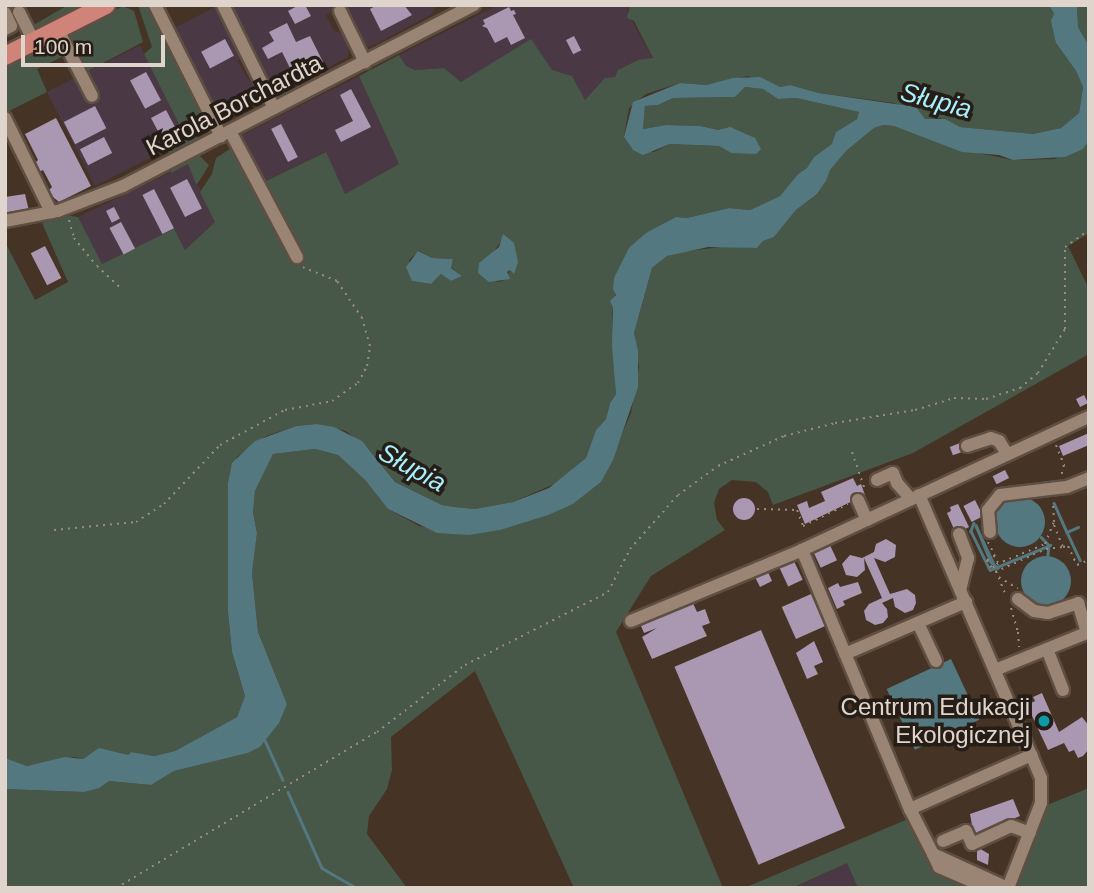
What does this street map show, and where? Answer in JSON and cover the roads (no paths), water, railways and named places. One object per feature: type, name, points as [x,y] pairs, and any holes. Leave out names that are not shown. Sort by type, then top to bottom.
[{"type":"main road","points":[[5,56],[106,5]]},
{"type":"street","points":[[155,5],[297,257]]},
{"type":"street","points":[[223,5],[274,108]]},
{"type":"street","name":"Karola Borchardta","points":[[5,221],[68,208],[124,186],[474,5]]},
{"type":"street","points":[[340,11],[365,62]]},
{"type":"street","points":[[19,12],[34,42]]},
{"type":"street","points":[[5,13],[11,26],[5,29]]},
{"type":"street","points":[[58,30],[92,96]]},
{"type":"street","points":[[5,118],[51,212]]},
{"type":"street","points":[[631,621],[802,550],[1089,417]]},
{"type":"street","points":[[967,446],[991,438],[999,441],[1007,454]]},
{"type":"street","points":[[877,480],[894,474],[897,483],[915,497],[966,602],[1032,755],[1043,790],[1030,833],[1008,888],[933,854]]},
{"type":"street","points":[[988,535],[988,510],[1000,495],[1057,488],[1089,478]]},
{"type":"street","points":[[858,500],[867,520]]},
{"type":"street","points":[[960,534],[968,558],[960,589]]},
{"type":"street","points":[[802,550],[910,809],[939,867],[987,888]]},
{"type":"street","points":[[995,670],[1088,633],[1078,603],[1041,612],[1027,608],[1019,595]]},
{"type":"street","points":[[845,654],[966,602]]},
{"type":"street","points":[[918,622],[936,661]]},
{"type":"street","points":[[1047,649],[1063,690]]},
{"type":"street","points":[[910,809],[1032,755]]},
{"type":"street","points":[[943,841],[966,831],[972,844],[1011,826],[1030,833]]},
{"type":"water","points":[[1049,5],[1077,5],[1078,27],[1089,46],[1089,140],[1083,149],[1065,157],[1013,160],[999,155],[962,152],[894,126],[883,125],[874,128],[846,151],[830,170],[817,194],[796,210],[774,237],[763,241],[757,248],[708,247],[667,256],[652,268],[634,333],[638,351],[638,387],[613,460],[601,482],[573,504],[548,515],[500,530],[470,535],[437,533],[388,509],[365,480],[338,455],[315,449],[273,454],[255,491],[253,513],[257,533],[252,573],[258,632],[287,704],[279,723],[260,747],[248,753],[174,771],[151,785],[109,781],[99,788],[84,792],[5,789],[5,758],[27,766],[65,757],[83,759],[99,748],[128,755],[131,752],[154,756],[175,751],[237,717],[245,696],[232,652],[228,612],[228,483],[232,463],[255,441],[296,426],[316,424],[334,427],[362,441],[395,482],[442,505],[454,507],[475,509],[513,502],[549,488],[586,458],[596,430],[606,419],[610,403],[616,394],[612,346],[613,307],[610,301],[616,295],[613,289],[614,278],[629,248],[646,233],[676,217],[687,218],[729,208],[750,210],[780,196],[814,157],[832,144],[836,132],[857,119],[859,112],[796,98],[778,99],[763,89],[745,87],[735,97],[673,98],[658,105],[645,106],[643,129],[666,125],[700,126],[719,130],[730,127],[755,138],[761,149],[756,154],[731,153],[719,146],[670,144],[643,155],[633,150],[624,137],[633,102],[680,83],[707,85],[733,78],[760,77],[780,87],[790,85],[819,93],[916,107],[925,119],[945,119],[960,127],[1033,134],[1061,128],[1079,113],[1083,87],[1076,71],[1056,43],[1051,21],[1054,14]]},
{"type":"water","points":[[503,234],[514,243],[518,262],[514,274],[510,270],[507,272],[510,279],[489,282],[478,273],[479,263],[499,247]]},
{"type":"water","points":[[418,251],[432,258],[453,259],[451,268],[462,276],[451,281],[441,274],[431,284],[412,281],[406,267]]},
{"type":"water","points":[[1020,497],[1038,504],[1045,522],[1038,540],[1020,547],[1002,540],[995,522],[1002,504]]},
{"type":"water","points":[[1046,556],[1064,563],[1071,581],[1064,599],[1046,606],[1028,599],[1021,581],[1028,563]]},
{"type":"water","points":[[951,659],[979,720],[915,750],[887,689]]},
{"type":"waterway","points":[[1054,503],[1067,532],[1078,527]]},
{"type":"waterway","points":[[974,523],[971,531],[990,570],[1050,545]]},
{"type":"waterway","points":[[976,525],[991,562],[998,568]]},
{"type":"waterway","points":[[976,526],[994,564]]},
{"type":"waterway","points":[[1067,532],[1080,560]]},
{"type":"waterway","points":[[1041,537],[1049,545],[1048,555]]},
{"type":"waterway","points":[[263,736],[283,780]]},
{"type":"waterway","points":[[288,792],[322,868],[356,888]]},
{"type":"place","name":"Centrum Edukacji Ekologicznej","points":[[1044,721]]},
{"type":"water label","name":"Słupia","points":[[936,101]]},
{"type":"water label","name":"Słupia","points":[[412,468]]}]
